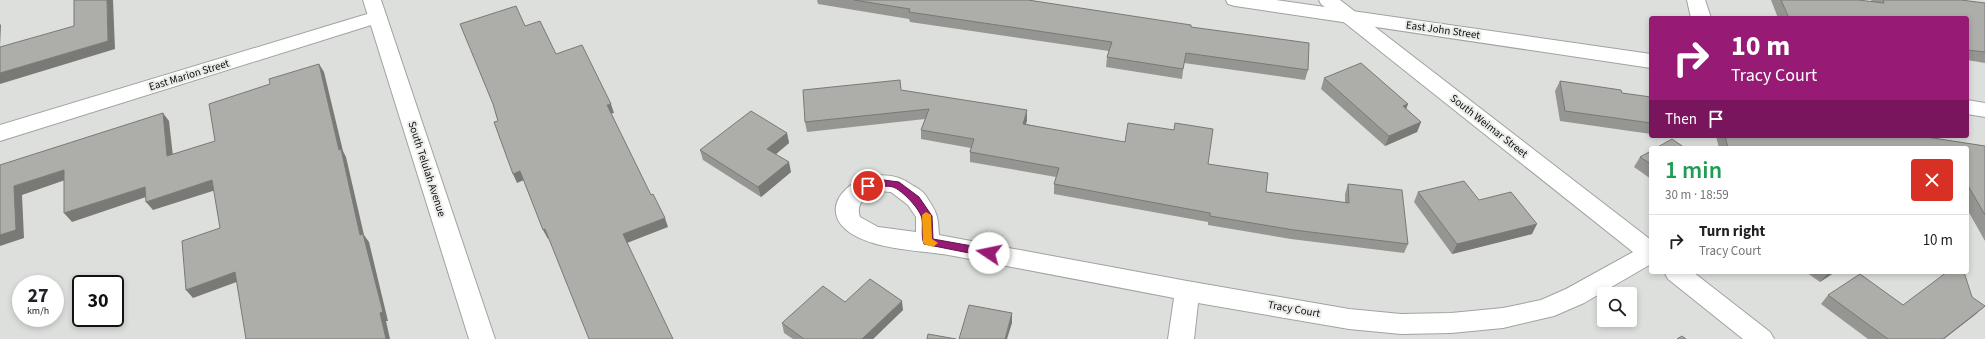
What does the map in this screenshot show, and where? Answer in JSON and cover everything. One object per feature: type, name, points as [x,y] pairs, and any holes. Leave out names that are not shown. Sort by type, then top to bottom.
[{"type":"street","name":"East John Street","points":[[1235,0],[1649,61]]},
{"type":"street","name":"South Weimar Street","points":[[1328,0],[1649,251]]},
{"type":"street","points":[[1696,0],[1700,16]]},
{"type":"street","name":"East Marion Street","points":[[0,133],[375,8]]},
{"type":"street","name":"South Telulah Avenue","points":[[375,8],[482,339]]},
{"type":"street","points":[[1969,107],[1985,110]]},
{"type":"street","name":"Tracy Court","points":[[928,242],[1187,291],[1349,318],[1401,324],[1451,323],[1503,318],[1544,309],[1582,292],[1649,254]]},
{"type":"street","points":[[1679,274],[1761,339]]},
{"type":"street","points":[[1182,339],[1187,291]]},
{"type":"building","points":[[74,0],[107,0],[108,41],[0,73],[0,47],[74,26]]},
{"type":"building","points":[[854,0],[1028,0],[1191,25],[1191,27],[1309,43],[1308,70],[1186,53],[1183,69],[1107,57],[1112,42],[909,12],[910,9]]},
{"type":"building","points":[[1781,0],[1858,0],[1884,3],[1883,0],[1961,0],[1985,3],[1985,52],[1969,50],[1969,16],[1788,16]]},
{"type":"building","points":[[516,6],[525,26],[540,21],[556,54],[582,45],[611,104],[607,105],[651,195],[653,194],[665,218],[623,234],[673,339],[589,339],[520,171],[513,174],[494,122],[498,121],[493,104],[460,24]]},
{"type":"building","points":[[1361,63],[1408,104],[1403,106],[1421,122],[1389,136],[1324,78]]},
{"type":"building","points":[[319,64],[339,150],[341,149],[360,235],[363,234],[383,312],[380,313],[386,339],[246,339],[235,272],[186,290],[182,241],[220,228],[212,180],[146,202],[145,187],[64,213],[64,170],[14,186],[16,230],[0,235],[0,165],[163,113],[167,156],[215,141],[209,104],[270,84],[269,79]]},
{"type":"building","points":[[900,80],[901,90],[1027,110],[1023,124],[1125,142],[1128,123],[1174,130],[1175,123],[1213,129],[1208,164],[1268,173],[1266,192],[1349,203],[1348,184],[1402,190],[1408,244],[1294,230],[1210,216],[1210,213],[1054,184],[1059,168],[970,152],[974,139],[921,130],[929,109],[805,122],[803,90]]},
{"type":"building","points":[[1560,81],[1621,90],[1622,93],[1649,97],[1649,123],[1565,111]]},
{"type":"building","points":[[751,111],[787,133],[767,149],[789,162],[758,187],[700,150]]},
{"type":"building","points":[[1726,138],[1933,138],[1985,146],[1985,215],[1969,187],[1969,146],[1728,146]]},
{"type":"building","points":[[1672,139],[1682,146],[1660,146]]},
{"type":"building","points":[[1649,152],[1649,163],[1640,157]]},
{"type":"building","points":[[1464,181],[1479,200],[1511,192],[1537,224],[1457,244],[1418,192]]},
{"type":"building","points":[[1860,274],[1903,305],[1944,274],[1965,274],[1972,297],[1985,306],[1943,339],[1888,339],[1828,295]]},
{"type":"building","points":[[870,279],[902,301],[862,339],[804,339],[782,323],[823,286],[845,302]]},
{"type":"building","points":[[969,305],[1012,313],[1005,339],[959,339]]},
{"type":"building","points":[[928,334],[956,339],[927,339]]},
{"type":"building","points":[[1682,336],[1686,339],[1677,339]]},
{"type":"slow traffic","points":[[926,215],[928,242],[933,243]]},
{"type":"route","points":[[868,186],[876,183],[896,184],[916,199],[927,216],[928,242],[989,253]]}]
